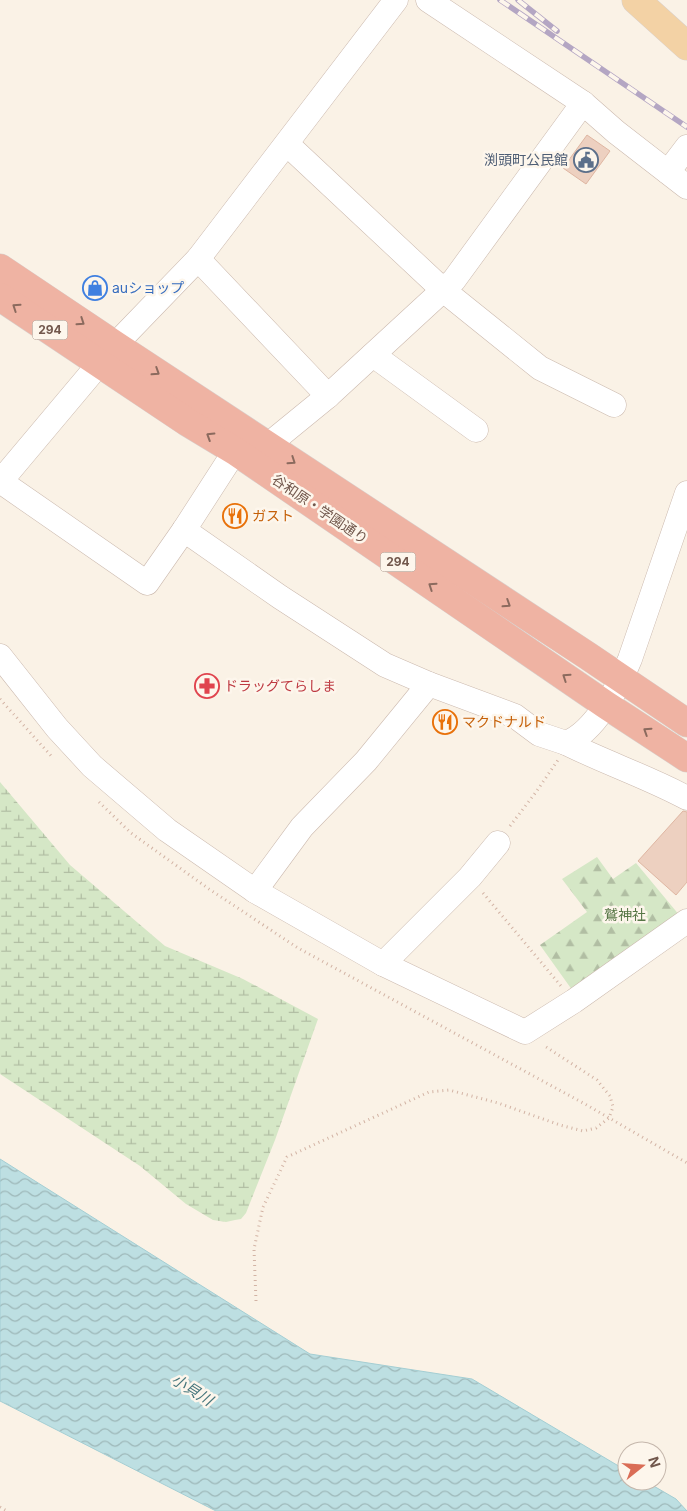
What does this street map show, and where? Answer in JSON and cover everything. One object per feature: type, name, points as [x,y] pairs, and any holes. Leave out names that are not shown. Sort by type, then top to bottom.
[{"type":"highway","name":"谷和原・学園通り","points":[[0,268],[187,422],[235,451],[606,705],[687,758]]},
{"type":"highway","name":"谷和原・学園通り","points":[[0,297],[268,446],[687,723]]},
{"type":"main road","points":[[637,0],[687,46]]},
{"type":"street","points":[[235,451],[148,583],[0,482],[107,355],[198,259],[396,0]]},
{"type":"street","points":[[428,0],[583,103],[616,132],[687,187]]},
{"type":"street","points":[[268,446],[328,396],[454,280],[583,103]]},
{"type":"street","points":[[287,144],[443,290],[540,368],[614,405]]},
{"type":"street","points":[[668,172],[687,147]]},
{"type":"street","points":[[198,259],[328,396]]},
{"type":"street","points":[[372,355],[476,430]]},
{"type":"street","points":[[562,751],[576,740],[598,717],[622,680],[687,493]]},
{"type":"street","points":[[184,530],[280,597],[385,665],[429,684],[515,716],[562,751],[591,756],[664,786],[687,798]]},
{"type":"street","points":[[0,656],[57,728],[92,766],[167,830],[256,891],[383,964],[525,1032],[574,1001],[687,921]]},
{"type":"street","points":[[256,891],[302,827],[366,761],[429,684]]},
{"type":"street","points":[[383,964],[470,877],[498,843]]},
{"type":"path","points":[[498,843],[536,792],[562,751]]},
{"type":"path","points":[[470,877],[574,1001]]},
{"type":"path","points":[[256,1302],[254,1249],[262,1207],[287,1157],[429,1092],[449,1090],[498,1102],[560,1125],[583,1131],[596,1128],[609,1118],[612,1107],[610,1096],[597,1080],[525,1032]]},
{"type":"path","points":[[0,1507],[7,1511]]},
{"type":"green space","points":[[0,782],[70,865],[165,946],[243,979],[318,1019],[275,1140],[246,1213],[241,1219],[226,1222],[213,1220],[186,1204],[140,1166],[0,1074]]},
{"type":"green space","name":"鷲神社","points":[[597,857],[613,879],[636,863],[680,916],[575,994],[540,945],[587,912],[562,879]]},
{"type":"water","name":"小貝川","points":[[0,1159],[310,1354],[472,1379],[617,1465],[617,1491],[662,1491],[676,1499],[687,1511],[216,1511],[0,1401]]},
{"type":"building","name":"渕頭町公民館","points":[[587,135],[610,151],[586,184],[563,168]]},
{"type":"building","points":[[683,811],[687,812],[687,882],[676,895],[638,861]]},
{"type":"railway","points":[[500,0],[687,127]]},
{"type":"railway","points":[[518,0],[557,31]]},
{"type":"place","name":"渕頭町公民館","points":[[586,160]]},
{"type":"place","name":"auショップ","points":[[95,288]]},
{"type":"place","name":"ガスト","points":[[235,516]]},
{"type":"place","name":"ドラッグてらしま","points":[[207,686]]},
{"type":"place","name":"マクドナルド","points":[[445,722]]}]
